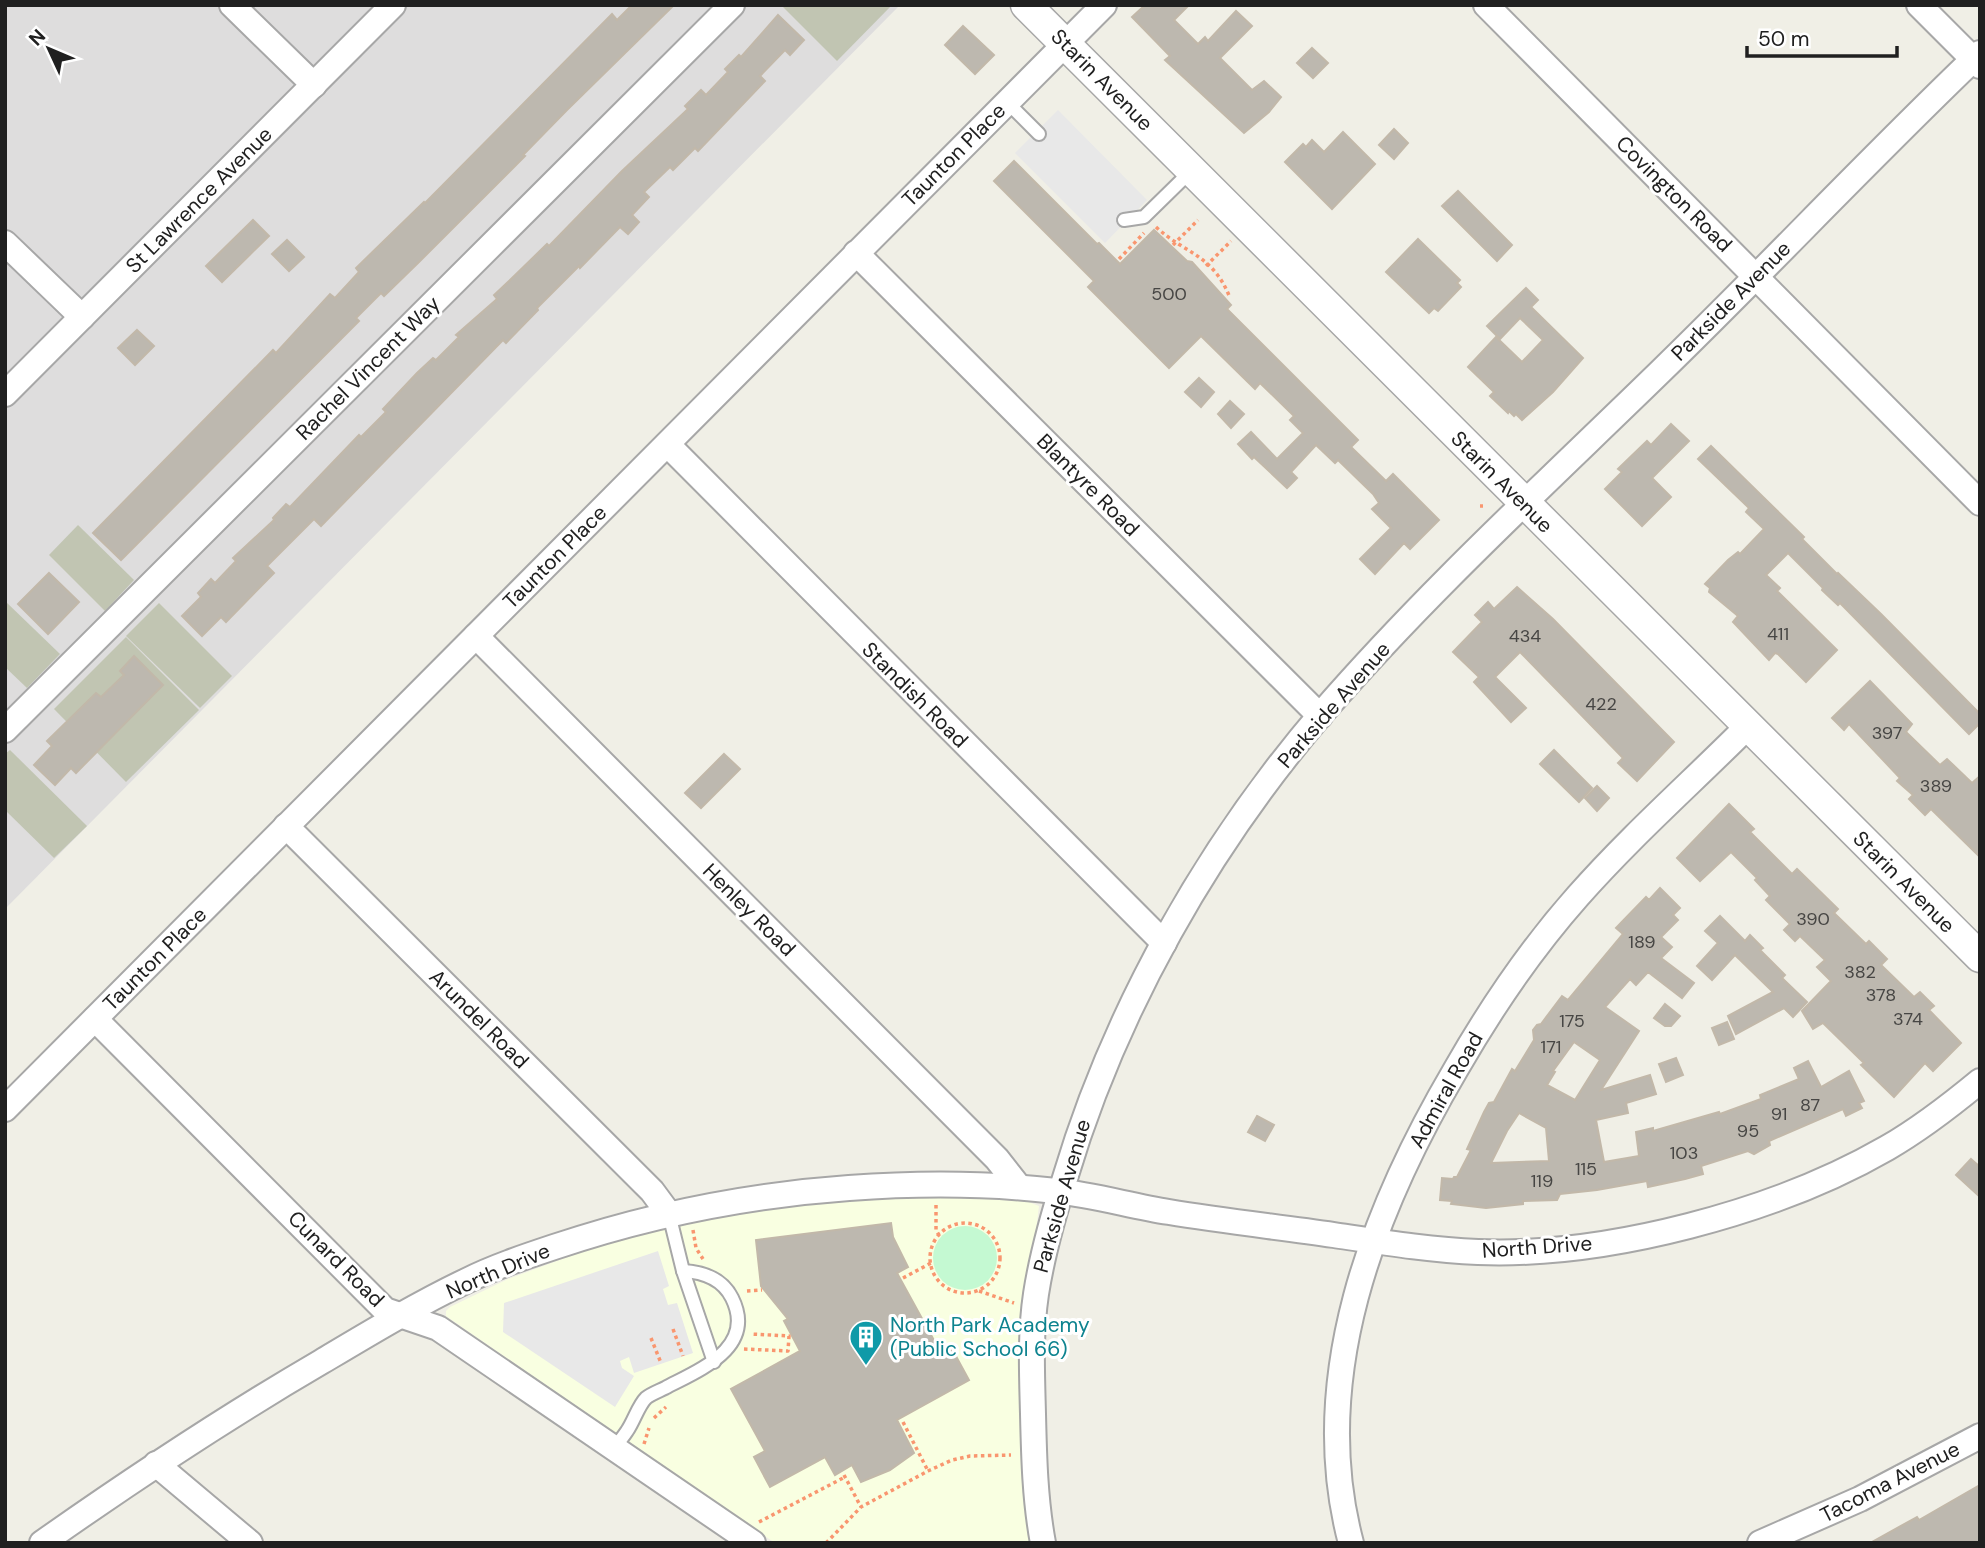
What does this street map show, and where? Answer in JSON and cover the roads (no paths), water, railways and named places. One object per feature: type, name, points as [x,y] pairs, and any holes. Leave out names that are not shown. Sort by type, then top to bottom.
[{"type":"street","points":[[232,5],[314,85]]},
{"type":"street","name":"St Lawrence Avenue","points":[[5,394],[393,5]]},
{"type":"street","name":"Rachel Vincent Way","points":[[5,730],[732,5]]},
{"type":"street","name":"Taunton Place","points":[[5,1109],[1104,5]]},
{"type":"street","name":"Covington Road","points":[[1486,5],[1980,503]]},
{"type":"street","points":[[1919,5],[1978,59]]},
{"type":"street","name":"Starin Avenue","points":[[1035,8],[1065,44],[1980,957]]},
{"type":"street","name":"Parkside Avenue","points":[[1043,1543],[1038,1516],[1031,1348],[1041,1268],[1061,1191],[1090,1099],[1125,1020],[1164,943],[1239,822],[1320,716],[1368,661],[1524,504],[1978,59]]},
{"type":"street","points":[[5,243],[82,317]]},
{"type":"street","name":"Blantyre Road","points":[[856,254],[1320,716]]},
{"type":"street","name":"Standish Road","points":[[668,445],[1164,943]]},
{"type":"street","name":"Henley Road","points":[[476,636],[997,1158],[1019,1187]]},
{"type":"street","name":"Admiral Road","points":[[1351,1543],[1340,1480],[1338,1433],[1340,1383],[1347,1333],[1372,1241],[1411,1151],[1439,1097],[1512,980],[1579,895],[1633,838],[1747,727]]},
{"type":"street","name":"Arundel Road","points":[[286,826],[652,1191],[669,1214]]},
{"type":"street","name":"Cunard Road","points":[[94,1019],[385,1310],[438,1328],[614,1448],[753,1534]]},
{"type":"street","name":"North Drive","points":[[42,1543],[156,1464],[265,1395],[400,1316],[468,1280],[591,1234],[669,1214],[847,1188],[909,1185],[1019,1187],[1061,1191],[1167,1212],[1372,1241],[1479,1252],[1541,1251],[1602,1243],[1719,1217],[1798,1190],[1888,1147],[1929,1121],[1980,1081]]},
{"type":"street","name":"Tacoma Avenue","points":[[1760,1543],[1860,1499],[1980,1436]]},
{"type":"street","points":[[156,1464],[250,1543]]},
{"type":"lane","points":[[1007,102],[1039,134]]},
{"type":"lane","points":[[1124,220],[1143,217],[1192,170]]},
{"type":"lane","points":[[669,1214],[683,1271],[714,1362]]},
{"type":"lane","points":[[614,1448],[627,1432],[646,1399],[714,1362],[729,1348],[735,1333],[737,1312],[734,1302],[720,1283],[697,1272],[683,1271]]},
{"type":"place","name":"North Park Academy (Public School 66)","points":[[866,1367]]}]
